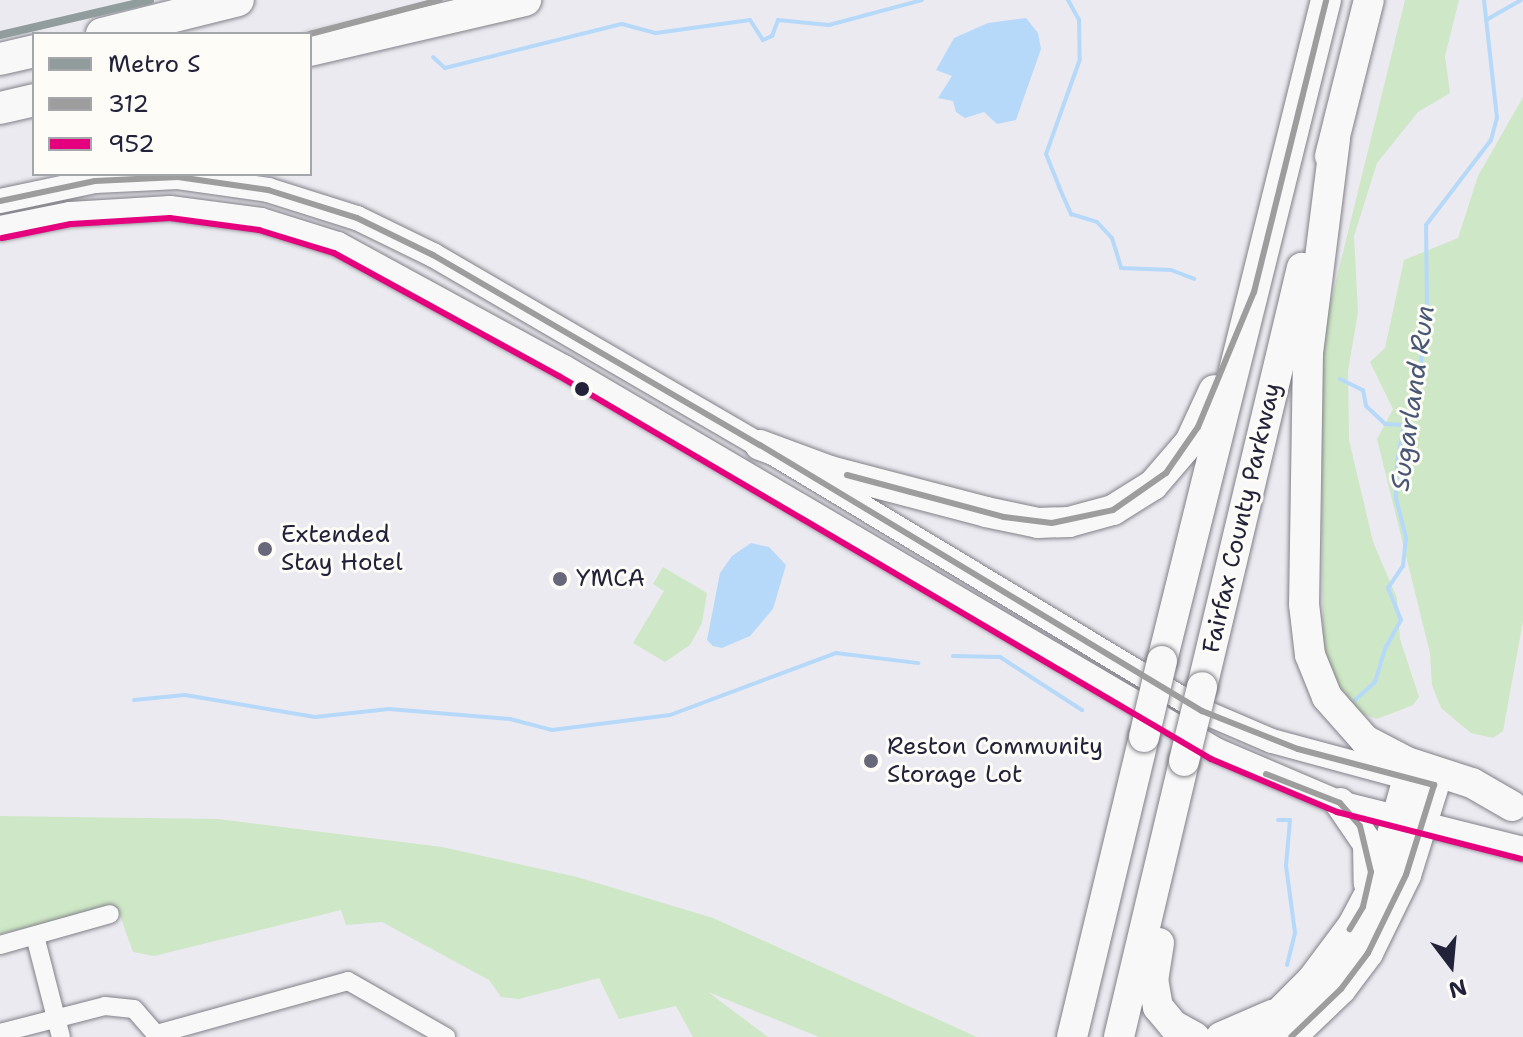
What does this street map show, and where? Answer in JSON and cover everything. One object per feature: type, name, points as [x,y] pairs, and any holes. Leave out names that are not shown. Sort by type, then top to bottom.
[{"type":"highway","points":[[110,32],[238,0]]},
{"type":"highway","points":[[312,33],[440,0]]},
{"type":"highway","points":[[312,50],[525,0]]},
{"type":"highway","name":"Fairfax County Parkway","points":[[1074,1032],[1157,730],[1162,661],[1326,0]]},
{"type":"highway","name":"Fairfax County Parkway","points":[[1120,1037],[1184,761],[1189,691],[1369,0]]},
{"type":"highway","points":[[0,59],[32,51]]},
{"type":"highway","points":[[0,108],[32,100]]},
{"type":"highway","points":[[1335,139],[1308,353],[1304,604],[1310,655],[1327,697],[1365,740],[1407,762],[1472,783],[1517,807]]},
{"type":"highway","points":[[760,445],[830,471],[1022,521],[1052,523],[1100,515],[1140,495],[1182,454],[1254,292]]},
{"type":"highway","points":[[1291,1037],[1341,989],[1368,953],[1394,904],[1421,782]]},
{"type":"highway","points":[[1340,803],[1360,826],[1370,852],[1363,907]]},
{"type":"highway","points":[[1255,1037],[1326,964],[1363,907],[1411,821]]},
{"type":"highway","points":[[1166,839],[1164,917],[1154,989],[1163,1016],[1195,1037]]},
{"type":"highway","points":[[1221,1037],[1287,1006]]},
{"type":"highway","points":[[1074,1032],[1120,1037]]},
{"type":"main road","points":[[0,201],[95,181],[178,177],[239,183],[328,206],[423,249],[1272,741],[1517,807]]},
{"type":"main road","points":[[0,228],[70,214],[170,208],[261,220],[338,244],[414,281],[590,382],[1157,730],[1340,803],[1523,849]]},
{"type":"street","points":[[0,945],[110,914]]},
{"type":"street","points":[[35,936],[61,1037]]},
{"type":"street","points":[[0,1033],[105,1006],[134,1009],[158,1036],[348,981],[446,1037]]},
{"type":"green space","points":[[1405,0],[1459,0],[1445,56],[1450,93],[1418,112],[1377,163],[1354,236],[1358,312],[1348,371],[1349,440],[1373,542],[1397,598],[1400,639],[1419,697],[1413,705],[1377,719],[1359,713],[1335,680],[1323,650],[1321,342]]},
{"type":"green space","points":[[1523,97],[1523,621],[1503,731],[1493,738],[1471,733],[1441,708],[1432,685],[1430,653],[1377,439],[1393,409],[1370,362],[1385,348],[1404,260],[1458,238],[1478,176]]},
{"type":"green space","points":[[663,567],[707,593],[702,623],[690,645],[665,662],[633,643],[664,591],[653,584]]},
{"type":"green space","points":[[0,816],[218,819],[442,847],[577,877],[713,918],[977,1037],[819,1037],[708,992],[768,1037],[693,1037],[676,1006],[619,1019],[599,978],[519,999],[501,997],[489,980],[382,922],[346,925],[341,910],[154,956],[133,952],[117,907],[0,934]]},
{"type":"water","points":[[1026,18],[1038,33],[1041,49],[1016,120],[997,124],[984,112],[965,118],[956,112],[953,101],[938,98],[952,76],[936,70],[954,38],[988,23]]},
{"type":"water","points":[[751,543],[769,547],[786,565],[773,609],[750,636],[722,648],[713,646],[707,640],[720,573],[732,556]]},
{"type":"waterway","points":[[433,57],[445,68],[622,24],[656,33],[750,20],[763,40],[772,36],[778,20],[829,25],[922,0]]},
{"type":"waterway","points":[[1068,0],[1079,20],[1080,59],[1046,154],[1071,214],[1097,222],[1112,238],[1121,268],[1171,270],[1194,279]]},
{"type":"waterway","name":"Sugarland Run","points":[[1355,700],[1375,682],[1386,647],[1401,620],[1388,588],[1403,566],[1406,538],[1396,498],[1397,462],[1404,425],[1415,408],[1427,315],[1426,225],[1491,140],[1497,118],[1484,0]]},
{"type":"waterway","points":[[1486,20],[1521,0]]},
{"type":"waterway","points":[[1340,379],[1363,390],[1366,406],[1385,424],[1404,425]]},
{"type":"waterway","points":[[134,700],[185,695],[315,717],[389,709],[510,719],[552,730],[670,715],[836,653],[918,663]]},
{"type":"waterway","points":[[953,656],[1000,657],[1082,710]]},
{"type":"waterway","name":"Sugarland Run","points":[[1278,820],[1290,820],[1286,866],[1295,933],[1287,965]]},
{"type":"metro line","name":"S","points":[[0,35],[150,0]]},
{"type":"transit line","name":"312","points":[[312,33],[440,0]]},
{"type":"transit line","name":"312","points":[[847,475],[1004,517],[1052,523],[1113,510],[1166,473],[1198,427],[1254,292],[1326,0]]},
{"type":"transit line","name":"312","points":[[0,201],[95,181],[178,177],[268,190],[357,218],[433,255],[760,445],[1202,711],[1298,749],[1434,785],[1406,875],[1368,953],[1341,989],[1291,1037]]},
{"type":"transit line","name":"952","points":[[2,238],[71,224],[170,218],[259,230],[334,253],[559,376],[1211,759],[1337,812],[1521,859]]},
{"type":"transit line","name":"312","points":[[1266,774],[1340,803],[1360,826],[1371,872],[1363,907],[1350,929]]},
{"type":"place","name":"Extended Stay Hotel","points":[[265,549]]},
{"type":"place","name":"YMCA","points":[[560,579]]},
{"type":"place","name":"Reston Community Storage Lot","points":[[871,761]]}]
